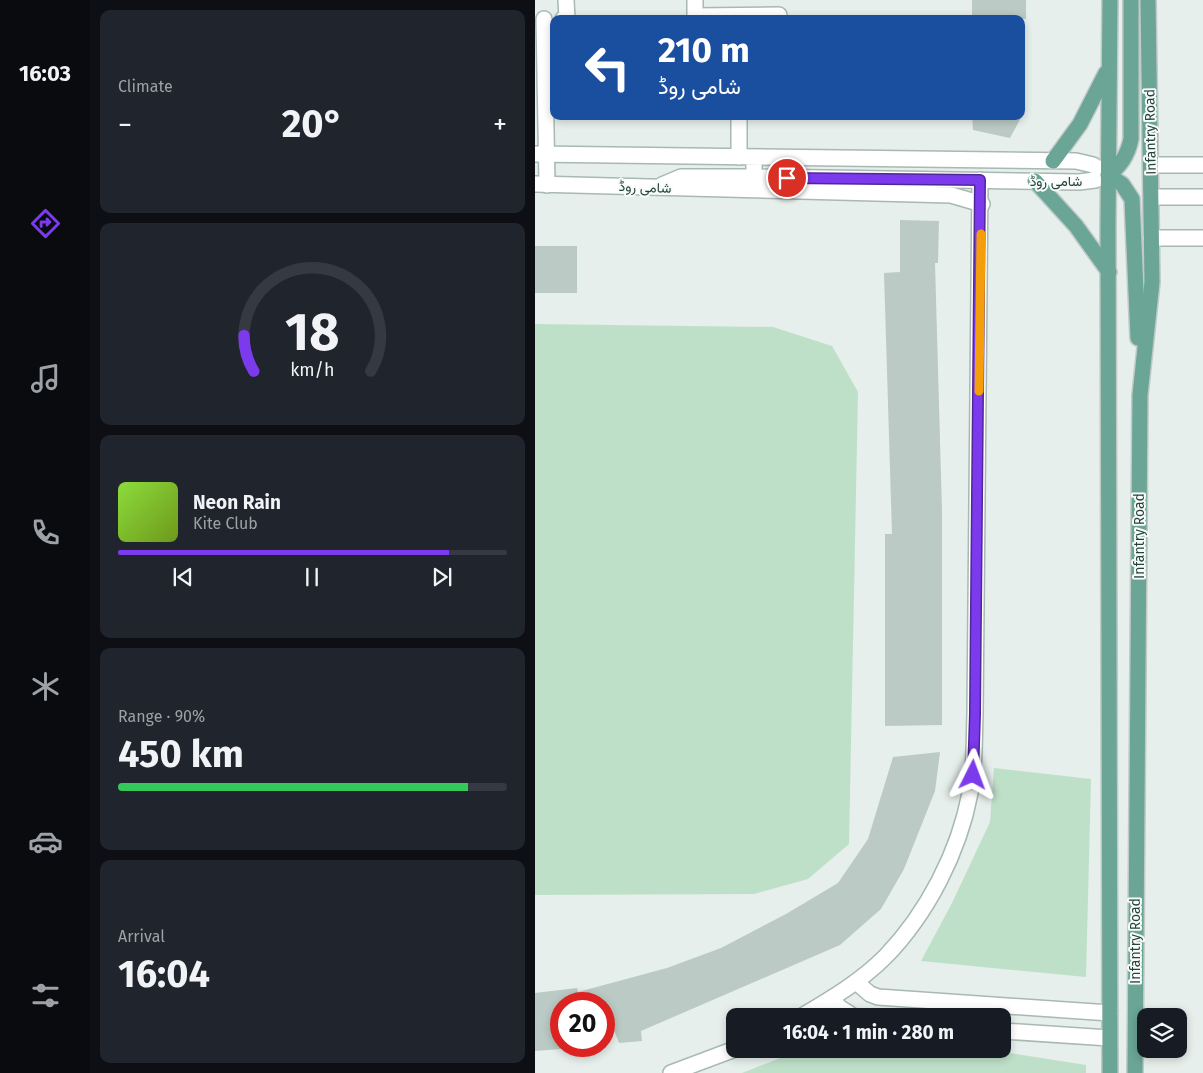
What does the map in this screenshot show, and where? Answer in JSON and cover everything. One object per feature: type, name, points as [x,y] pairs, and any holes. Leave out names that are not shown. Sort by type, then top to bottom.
[{"type":"main road","name":"Infantry Road","points":[[1110,0],[1108,175],[1110,1073]]},
{"type":"main road","points":[[1131,0],[1131,139],[1129,149],[1123,160],[1108,175],[1122,184],[1132,199],[1134,211],[1140,395]]},
{"type":"main road","name":"Infantry Road","points":[[1135,1073],[1140,395],[1152,282],[1148,0]]},
{"type":"main road","points":[[1053,161],[1084,118],[1109,63]]},
{"type":"main road","points":[[1035,181],[1076,226],[1109,272]]},
{"type":"street","points":[[566,0],[567,15]]},
{"type":"street","points":[[695,0],[695,15]]},
{"type":"street","points":[[741,0],[741,15]]},
{"type":"street","points":[[754,15],[779,11]]},
{"type":"street","points":[[540,154],[545,94],[544,19]]},
{"type":"street","points":[[740,120],[746,157],[754,177]]},
{"type":"street","name":"شامی روڈ","points":[[982,204],[951,195],[541,184],[540,154],[1085,162],[1108,175]]},
{"type":"street","points":[[1151,165],[1203,165]]},
{"type":"street","name":"شامی روڈ","points":[[657,188],[681,177],[1087,182],[1108,175]]},
{"type":"street","points":[[815,1008],[856,982],[895,946],[917,917],[937,884],[954,849],[973,775],[982,204],[980,180]]},
{"type":"street","points":[[1151,197],[1203,197]]},
{"type":"street","points":[[1151,238],[1203,238]]},
{"type":"street","points":[[856,982],[870,994],[878,997],[1110,1013]]},
{"type":"street","points":[[832,998],[841,1008]]},
{"type":"street","points":[[1011,1032],[1109,1038]]},
{"type":"street","points":[[671,1073],[726,1052]]},
{"type":"green space","points":[[535,324],[773,327],[832,346],[858,392],[849,844],[808,879],[754,894],[535,895]]},
{"type":"green space","points":[[994,768],[1091,779],[1086,977],[921,961],[952,903],[990,822]]},
{"type":"green space","points":[[1011,1053],[1086,1065],[1086,1073],[742,1073],[780,1058],[1011,1058]]},
{"type":"building","points":[[972,0],[1026,0],[1026,19],[1025,15],[972,15]]},
{"type":"building","points":[[972,120],[1020,120],[1010,138],[973,130]]},
{"type":"building","points":[[900,220],[939,221],[938,263],[935,263],[942,511],[942,725],[885,726],[885,534],[892,534],[884,273],[900,272]]},
{"type":"building","points":[[535,246],[577,246],[577,293],[535,293]]},
{"type":"building","points":[[940,752],[935,791],[904,869],[881,909],[840,945],[641,1031],[642,1041],[619,1043],[615,1033],[615,992],[578,992],[667,968],[721,948],[786,914],[838,883],[868,839],[893,757]]},
{"type":"building","points":[[577,988],[578,992],[550,992],[550,1050],[535,1051],[535,993]]},
{"type":"slow traffic","points":[[979,391],[981,234]]},
{"type":"route","points":[[787,178],[980,180],[982,204],[973,775]]}]
